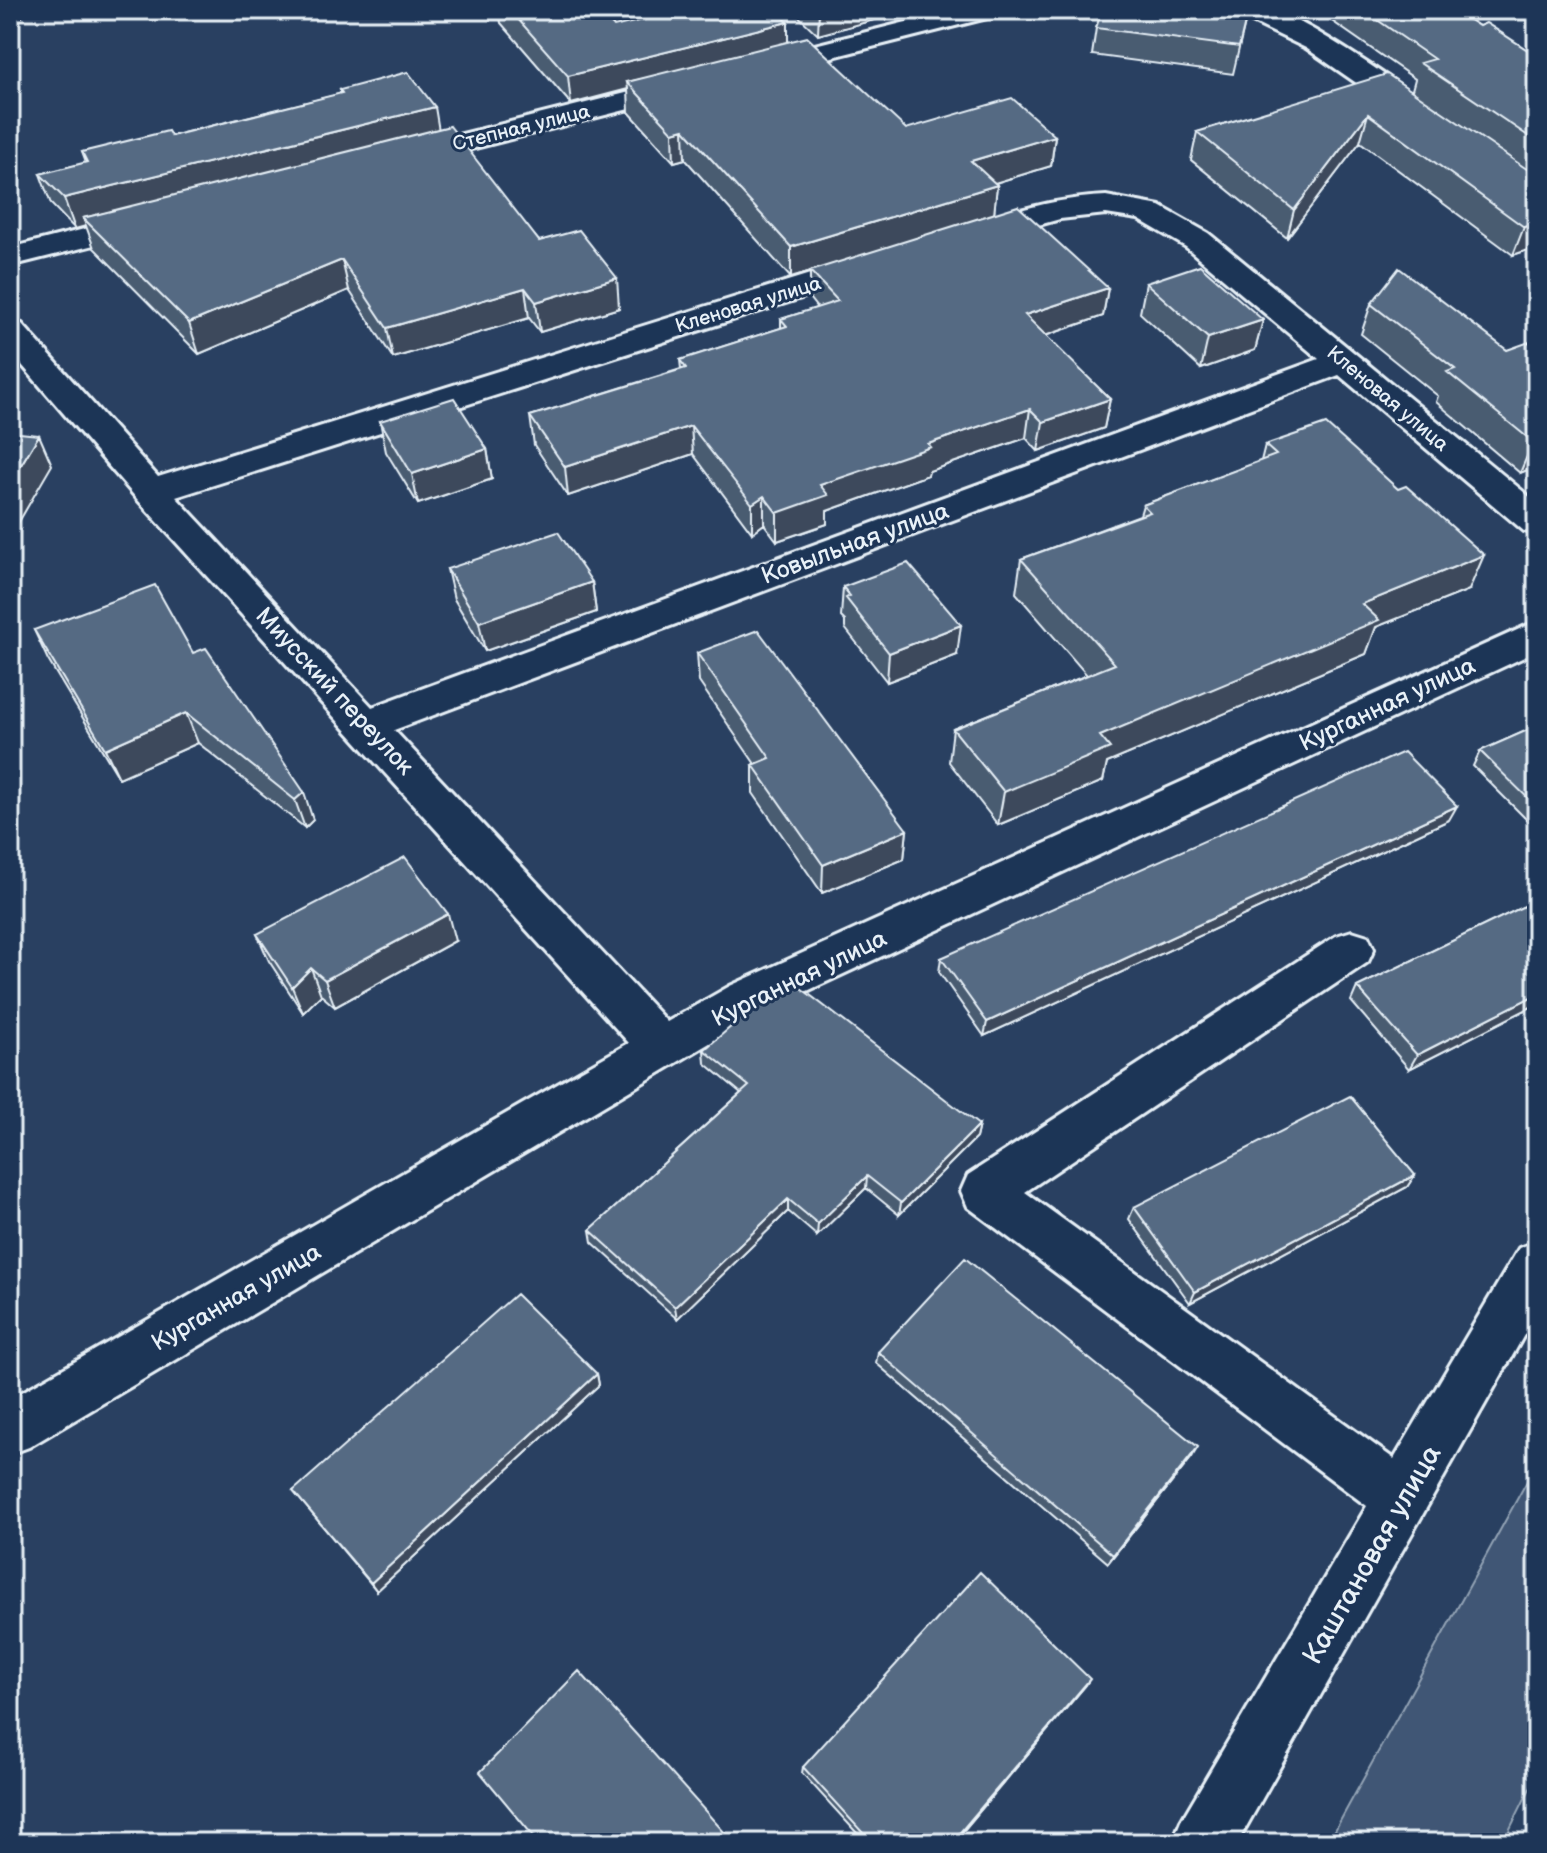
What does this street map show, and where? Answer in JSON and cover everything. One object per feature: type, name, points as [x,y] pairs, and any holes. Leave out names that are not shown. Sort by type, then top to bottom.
[{"type":"street","points":[[738,73],[986,10]]},
{"type":"street","points":[[1249,10],[1275,19],[1336,56],[1436,126]]},
{"type":"street","name":"Степная улица","points":[[382,163],[707,80]]},
{"type":"street","name":"Кленовая улица","points":[[940,244],[1046,211],[1097,205],[1149,212],[1197,240],[1537,522]]},
{"type":"street","points":[[10,257],[180,214]]},
{"type":"street","name":"Кленовая улица","points":[[151,492],[894,258]]},
{"type":"street","name":"Миусский переулок","points":[[10,331],[151,492],[663,1049]]},
{"type":"street","name":"Ковыльная улица","points":[[366,725],[1344,361]]},
{"type":"street","name":"Курганная улица","points":[[10,1428],[746,999],[1537,635]]},
{"type":"street","points":[[1352,949],[985,1191],[1403,1499]]},
{"type":"street","name":"Каштановая улица","points":[[1203,1843],[1537,1264]]},
{"type":"shaded area","points":[[1537,1463],[1537,1774],[1503,1843],[1328,1843]]},
{"type":"building","points":[[510,10],[599,10],[614,27],[683,10],[776,10],[788,22],[568,76]]},
{"type":"building","points":[[1102,10],[1248,10],[1239,47],[1096,28]]},
{"type":"building","points":[[1363,10],[1454,10],[1479,26],[1486,23],[1537,56],[1537,142],[1420,63],[1434,59]]},
{"type":"building","points":[[807,37],[906,129],[1012,98],[1055,136],[971,161],[997,185],[791,247],[684,129],[673,132],[627,82]]},
{"type":"building","points":[[408,72],[435,107],[64,198],[40,174],[87,162],[82,152],[168,131],[171,136],[342,93],[340,90]]},
{"type":"building","points":[[1387,74],[1537,176],[1537,223],[1524,227],[1368,114],[1294,210],[1197,132]]},
{"type":"building","points":[[450,126],[539,241],[579,230],[617,278],[536,302],[525,288],[387,328],[342,260],[189,323],[83,218]]},
{"type":"building","points":[[1018,206],[1108,288],[1025,315],[1110,399],[1043,422],[1030,409],[820,485],[828,495],[777,513],[764,496],[752,504],[691,426],[565,467],[530,416],[686,368],[680,360],[787,326],[781,319],[838,301],[810,271]]},
{"type":"building","points":[[1200,265],[1263,320],[1208,338],[1146,283]]},
{"type":"building","points":[[1399,268],[1507,350],[1529,342],[1537,348],[1537,441],[1533,442],[1447,372],[1455,369],[1371,304]]},
{"type":"building","points":[[454,398],[487,449],[412,474],[380,421]]},
{"type":"building","points":[[1326,424],[1398,489],[1406,486],[1484,555],[1362,604],[1379,620],[1100,736],[1110,748],[1004,792],[953,729],[1115,664],[1021,559],[1150,512],[1143,505],[1276,455],[1265,445]]},
{"type":"building","points":[[10,432],[39,435],[10,483]]},
{"type":"building","points":[[558,532],[592,582],[479,622],[447,569]]},
{"type":"building","points":[[908,563],[961,625],[889,653],[846,598],[850,596],[843,587]]},
{"type":"building","points":[[155,585],[193,653],[206,648],[304,792],[295,800],[186,713],[105,749],[34,630]]},
{"type":"building","points":[[758,630],[907,830],[823,865],[753,765],[770,758],[697,653]]},
{"type":"building","points":[[1537,726],[1537,807],[1480,751]]},
{"type":"building","points":[[1404,752],[1457,806],[987,1022],[941,958]]},
{"type":"building","points":[[405,857],[448,914],[325,980],[311,968],[292,987],[257,934]]},
{"type":"building","points":[[1537,900],[1537,994],[1417,1055],[1357,987]]},
{"type":"building","points":[[797,985],[979,1125],[901,1203],[867,1176],[818,1224],[788,1199],[675,1307],[590,1230],[749,1086],[704,1050],[755,1006]]},
{"type":"building","points":[[1350,1096],[1415,1175],[1195,1292],[1134,1207]]},
{"type":"building","points":[[965,1258],[1198,1447],[1113,1555],[878,1352]]},
{"type":"building","points":[[516,1294],[597,1374],[371,1583],[293,1491]]},
{"type":"building","points":[[980,1572],[1090,1679],[951,1843],[872,1843],[803,1767]]},
{"type":"building","points":[[579,1671],[734,1843],[539,1843],[480,1772]]}]
